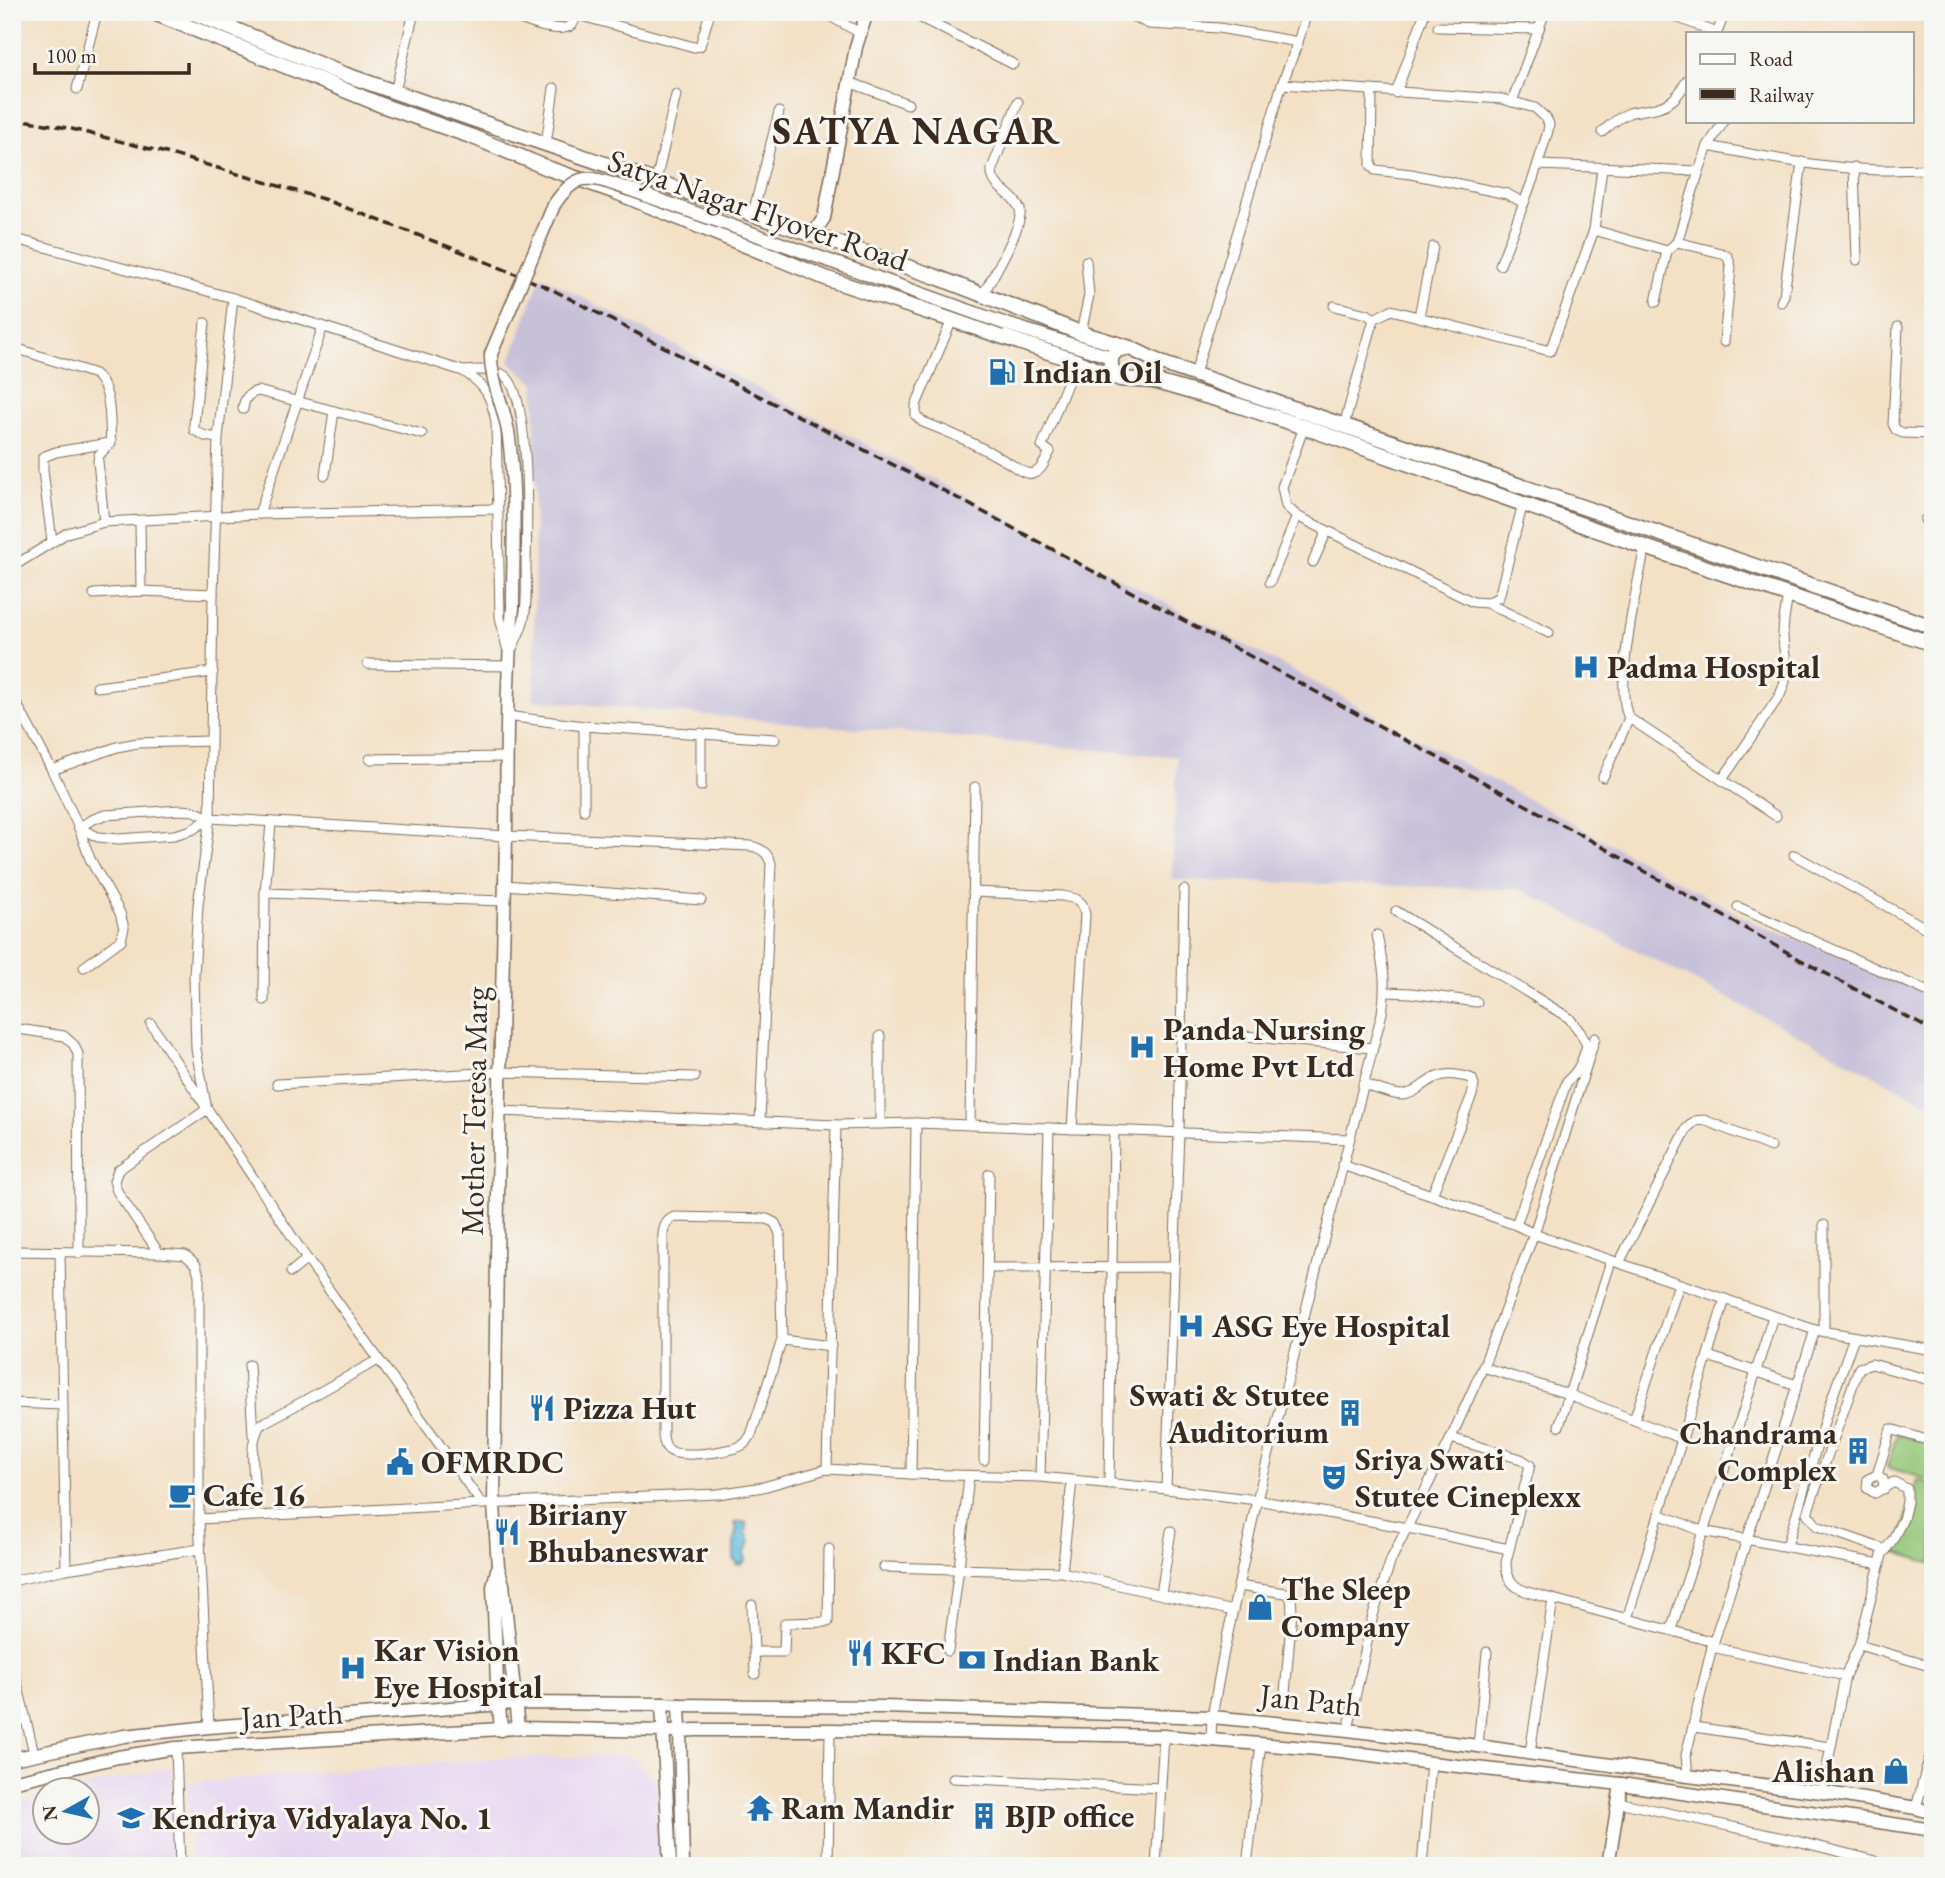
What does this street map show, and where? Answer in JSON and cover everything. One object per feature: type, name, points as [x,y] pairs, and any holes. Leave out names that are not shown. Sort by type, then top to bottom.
[{"type":"main road","points":[[152,12],[384,106],[617,192],[801,269],[1120,378],[1153,381],[1304,427],[1645,547],[1933,644]]},
{"type":"main road","points":[[192,12],[338,72],[934,276],[1161,363],[1933,627]]},
{"type":"main road","points":[[813,234],[824,218],[856,47],[867,12]]},
{"type":"main road","points":[[472,137],[478,121]]},
{"type":"main road","name":"Satya Nagar Flyover Road","points":[[513,607],[513,464],[508,429],[493,379],[491,354],[554,205],[563,191],[577,180],[591,178],[631,190],[1006,324],[1111,357]]},
{"type":"main road","points":[[685,221],[694,194]]},
{"type":"main road","points":[[1120,378],[1111,367],[1111,357],[1118,350],[1132,350]]},
{"type":"main road","points":[[1120,378],[1133,376],[1140,370],[1141,361],[1132,350]]},
{"type":"main road","name":"Mother Teresa Marg","points":[[513,607],[506,716],[505,885],[488,1504],[503,1584],[518,1728]]},
{"type":"main road","name":"Mother Teresa Marg","points":[[498,1567],[493,1587],[501,1730]]},
{"type":"main road","name":"Jan Path","points":[[12,1759],[124,1736],[515,1703],[882,1707],[1212,1717],[1348,1730],[1822,1792],[1933,1812]]},
{"type":"main road","points":[[662,1704],[670,1866]]},
{"type":"main road","points":[[679,1705],[683,1866]]},
{"type":"main road","name":"Jan Path","points":[[12,1782],[118,1757],[176,1748],[518,1728],[1164,1736],[1341,1751],[1621,1784],[1933,1829]]},
{"type":"main road","points":[[1608,1866],[1621,1784]]},
{"type":"street","points":[[77,89],[97,12]]},
{"type":"street","points":[[395,92],[414,12]]},
{"type":"street","points":[[503,12],[559,30],[572,25],[578,13],[694,47],[700,46],[710,12]]},
{"type":"street","points":[[823,12],[860,33]]},
{"type":"street","points":[[909,12],[1013,64]]},
{"type":"street","points":[[1124,12],[1149,24],[1219,28],[1298,42]]},
{"type":"street","points":[[1195,374],[1282,84],[1307,12]]},
{"type":"street","points":[[1396,93],[1425,12]]},
{"type":"street","points":[[1512,102],[1545,12]]},
{"type":"street","points":[[1664,12],[1714,32]]},
{"type":"street","points":[[1717,32],[1725,12]]},
{"type":"street","points":[[1438,27],[1539,29]]},
{"type":"street","points":[[849,82],[908,104]]},
{"type":"street","points":[[1602,132],[1627,114],[1668,104],[1686,82]]},
{"type":"street","points":[[1282,84],[1502,99],[1535,108],[1546,118],[1548,131],[1500,265]]},
{"type":"street","points":[[547,144],[554,89]]},
{"type":"street","points":[[1372,91],[1371,165],[1375,170],[1411,174],[1507,194],[1524,203]]},
{"type":"street","points":[[656,181],[676,95]]},
{"type":"street","points":[[982,296],[1008,248],[1019,219],[1020,210],[1015,201],[995,183],[992,176],[992,169],[1018,103]]},
{"type":"street","points":[[752,214],[779,112]]},
{"type":"street","points":[[1656,302],[1667,251],[1677,242],[1708,146],[1723,122]]},
{"type":"street","points":[[1708,146],[1776,159],[1878,170],[1933,169]]},
{"type":"street","points":[[1781,302],[1802,162]]},
{"type":"street","points":[[1538,165],[1699,171]]},
{"type":"street","points":[[1854,167],[1857,260]]},
{"type":"street","points":[[1344,425],[1374,319],[1391,310],[1550,351],[1594,230],[1602,168]]},
{"type":"street","points":[[1594,230],[1667,251]]},
{"type":"street","points":[[12,237],[233,298],[463,371]]},
{"type":"street","points":[[1677,242],[1728,257],[1731,267],[1724,342]]},
{"type":"street","points":[[1419,316],[1433,247]]},
{"type":"street","points":[[1081,333],[1090,295],[1086,261]]},
{"type":"street","points":[[206,1110],[196,1049],[194,975],[198,905],[210,818],[218,438],[233,298]]},
{"type":"street","points":[[1334,306],[1367,314],[1374,319]]},
{"type":"street","points":[[952,320],[916,405],[916,416],[923,422],[990,452],[1030,474],[1040,469],[1050,452],[1042,446],[1076,361]]},
{"type":"street","points":[[205,323],[194,430],[218,438]]},
{"type":"street","points":[[259,514],[323,326]]},
{"type":"street","points":[[1898,327],[1894,424],[1896,430],[1903,433],[1933,434]]},
{"type":"street","points":[[12,346],[95,374],[103,381],[107,391],[111,443],[99,455],[98,461],[104,522]]},
{"type":"street","name":"Mother Teresa Marg","points":[[463,371],[478,381],[493,402],[500,617],[509,661]]},
{"type":"street","name":"Mother Teresa Marg","points":[[463,371],[497,372],[506,376],[512,385],[518,407],[526,469],[526,584],[524,621],[509,661]]},
{"type":"street","points":[[243,409],[247,396],[258,391],[422,434]]},
{"type":"street","points":[[325,475],[334,411]]},
{"type":"street","points":[[1304,427],[1282,487],[1286,506],[1297,516],[1461,597],[1473,602],[1487,603],[1549,633]]},
{"type":"street","points":[[52,541],[42,463],[44,457],[55,452],[111,443]]},
{"type":"street","points":[[1487,603],[1499,597],[1523,503]]},
{"type":"street","points":[[12,567],[52,541],[78,529],[104,522],[259,514],[497,509]]},
{"type":"street","points":[[1270,582],[1297,516]]},
{"type":"street","points":[[140,521],[141,591]]},
{"type":"street","points":[[1312,562],[1327,531]]},
{"type":"street","points":[[1645,547],[1629,629],[1623,682],[1625,710],[1629,718],[1776,816]]},
{"type":"street","points":[[94,594],[141,591],[213,594]]},
{"type":"street","points":[[1722,780],[1780,695],[1786,680],[1788,670],[1783,638],[1788,595]]},
{"type":"street","points":[[368,664],[509,661]]},
{"type":"street","points":[[97,687],[212,671]]},
{"type":"street","points":[[12,695],[52,769],[90,859],[120,914],[124,928],[121,940],[84,967]]},
{"type":"street","points":[[506,716],[584,726],[775,739]]},
{"type":"street","points":[[1603,777],[1629,718]]},
{"type":"street","points":[[584,726],[584,810]]},
{"type":"street","points":[[701,733],[701,786]]},
{"type":"street","points":[[52,769],[137,743],[211,741]]},
{"type":"street","points":[[370,759],[506,757]]},
{"type":"street","points":[[970,1125],[975,787]]},
{"type":"street","points":[[79,828],[105,815],[180,810],[194,811],[210,818],[271,823],[751,846],[760,849],[767,853],[771,863],[760,1122]]},
{"type":"street","points":[[79,828],[98,837],[119,839],[174,835],[192,830],[210,818]]},
{"type":"street","points":[[264,1000],[265,893],[271,823]]},
{"type":"street","points":[[1794,855],[1933,932]]},
{"type":"street","points":[[505,885],[701,900]]},
{"type":"street","points":[[1166,1489],[1179,1132],[1184,890]]},
{"type":"street","points":[[973,891],[1063,897],[1076,899],[1082,904],[1085,914],[1072,1129]]},
{"type":"street","points":[[265,893],[504,901]]},
{"type":"street","points":[[1738,907],[1933,994]]},
{"type":"street","points":[[1395,911],[1569,1018],[1587,1045],[1584,1059],[1567,1081],[1516,1225]]},
{"type":"street","points":[[1210,1739],[1212,1717],[1257,1500],[1382,1013],[1386,992],[1377,935]]},
{"type":"street","points":[[1386,992],[1477,1002]]},
{"type":"street","points":[[151,1024],[307,1259],[378,1360],[488,1504]]},
{"type":"street","points":[[12,1028],[64,1036],[74,1045],[78,1054],[79,1253]]},
{"type":"street","points":[[1181,1030],[1372,1048]]},
{"type":"street","points":[[880,1036],[880,1124]]},
{"type":"street","points":[[1348,1730],[1380,1593],[1391,1560],[1483,1367],[1534,1234],[1595,1038]]},
{"type":"street","points":[[277,1084],[500,1072],[695,1077]]},
{"type":"street","points":[[1363,1084],[1401,1095],[1439,1075],[1467,1076],[1472,1079],[1472,1095],[1432,1195]]},
{"type":"street","points":[[159,1253],[117,1191],[114,1181],[118,1170],[206,1110]]},
{"type":"street","points":[[499,1111],[836,1125],[916,1123],[1349,1139]]},
{"type":"street","points":[[1559,1426],[1615,1262],[1686,1128],[1695,1121],[1704,1120],[1771,1147]]},
{"type":"street","points":[[911,1474],[916,1123]]},
{"type":"street","points":[[827,1469],[836,1125]]},
{"type":"street","points":[[1040,1478],[1049,1128]]},
{"type":"street","points":[[1108,1484],[1114,1130]]},
{"type":"street","points":[[1342,1165],[1819,1331],[1933,1350]]},
{"type":"street","points":[[984,1460],[989,1174]]},
{"type":"street","points":[[669,1219],[767,1219],[775,1223],[780,1234],[782,1340],[751,1435],[744,1444],[731,1450],[680,1455],[665,1446],[663,1234],[669,1219]]},
{"type":"street","points":[[1688,1776],[1686,1755],[1713,1644],[1797,1385],[1819,1331],[1824,1226]]},
{"type":"street","points":[[12,1251],[159,1253],[184,1255],[196,1265],[199,1275],[200,1549],[209,1727]]},
{"type":"street","points":[[60,1253],[66,1569]]},
{"type":"street","points":[[290,1272],[307,1259]]},
{"type":"street","points":[[988,1268],[1174,1267]]},
{"type":"street","points":[[1634,1420],[1679,1284]]},
{"type":"street","points":[[1627,1619],[1725,1299]]},
{"type":"street","points":[[1671,1630],[1773,1316]]},
{"type":"street","points":[[1787,1546],[1827,1412],[1854,1337]]},
{"type":"street","points":[[782,1340],[831,1346]]},
{"type":"street","points":[[1707,1356],[1797,1385]]},
{"type":"street","points":[[253,1437],[265,1421],[378,1360]]},
{"type":"street","points":[[1886,1550],[1817,1525],[1807,1513],[1858,1368],[1872,1364],[1933,1381]]},
{"type":"street","points":[[250,1365],[255,1493]]},
{"type":"street","points":[[1483,1367],[1568,1394],[1682,1439]]},
{"type":"street","points":[[12,1403],[62,1405]]},
{"type":"street","points":[[1822,1792],[1845,1676],[1858,1645],[1882,1555],[1903,1519],[1907,1502],[1907,1489],[1894,1482],[1875,1493],[1867,1488],[1868,1479],[1877,1475],[1891,1429],[1933,1442]]},
{"type":"street","points":[[1451,1438],[1521,1459],[1530,1465],[1506,1562],[1506,1574],[1514,1587],[1713,1644],[1845,1676]]},
{"type":"street","points":[[200,1519],[718,1494],[763,1487],[827,1469],[1040,1478],[1166,1489],[1257,1500],[1509,1549]]},
{"type":"street","points":[[1877,1475],[1883,1479],[1884,1489]]},
{"type":"street","points":[[948,1651],[969,1476]]},
{"type":"street","points":[[1062,1572],[1072,1481]]},
{"type":"street","points":[[1659,1514],[1702,1531],[1880,1564]]},
{"type":"street","points":[[1161,1594],[1171,1531]]},
{"type":"street","points":[[12,1581],[66,1569],[200,1549]]},
{"type":"street","points":[[755,1652],[784,1652],[785,1623],[828,1622],[829,1549]]},
{"type":"street","points":[[884,1567],[1062,1572],[1233,1611]]},
{"type":"street","points":[[1238,1586],[1286,1593],[1291,1597],[1285,1693]]},
{"type":"street","points":[[1530,1753],[1553,1599]]},
{"type":"street","points":[[752,1605],[755,1674]]},
{"type":"street","points":[[1858,1645],[1933,1667]]},
{"type":"street","points":[[1478,1746],[1487,1652]]},
{"type":"street","points":[[12,1662],[34,1753]]},
{"type":"street","points":[[1694,1727],[1830,1747]]},
{"type":"street","points":[[828,1866],[830,1730]]},
{"type":"street","points":[[1156,1866],[1164,1736]]},
{"type":"street","points":[[1247,1866],[1261,1743]]},
{"type":"street","points":[[1916,1808],[1933,1744]]},
{"type":"street","points":[[176,1748],[180,1866]]},
{"type":"street","points":[[1422,1866],[1431,1763]]},
{"type":"street","points":[[953,1778],[1161,1788]]},
{"type":"street","points":[[1618,1802],[1797,1841],[1896,1866]]},
{"type":"shaded area","points":[[541,276],[944,485],[1312,681],[1760,926],[1933,988],[1933,1107],[1519,889],[1172,880],[1177,757],[534,700],[535,383],[509,363]]},
{"type":"shaded area","points":[[631,1756],[658,1781],[663,1866],[190,1866],[187,1783],[499,1758]]},
{"type":"shaded area","name":"Kendriya Vidyalaya No. 1","points":[[171,1767],[176,1866],[12,1866],[12,1804],[32,1799],[32,1846],[102,1846],[102,1783]]},
{"type":"green space","points":[[1897,1434],[1933,1445],[1933,1457],[1926,1479],[1887,1467]]},
{"type":"green space","points":[[1917,1480],[1933,1484],[1933,1564],[1897,1552]]},
{"type":"water","points":[[735,1524],[747,1524],[746,1533],[750,1541],[744,1553],[746,1560],[741,1565],[737,1565],[734,1560],[737,1529]]},
{"type":"railway","points":[[12,118],[68,128],[170,154],[323,199],[551,289],[950,494],[1583,836],[1799,959],[1933,1031]]},
{"type":"place","name":"Indian Oil","points":[[1002,372]]},
{"type":"place","name":"Padma Hospital","points":[[1586,667]]},
{"type":"place","name":"Panda Nursing Home Pvt Ltd","points":[[1142,1047]]},
{"type":"place","name":"ASG Eye Hospital","points":[[1191,1326]]},
{"type":"place","name":"Pizza Hut","points":[[542,1408]]},
{"type":"place","name":"Swati & Stutee Auditorium","points":[[1350,1413]]},
{"type":"place","name":"Chandrama Complex","points":[[1858,1451]]},
{"type":"place","name":"OFMRDC","points":[[400,1462]]},
{"type":"place","name":"Sriya Swati Stutee Cineplexx","points":[[1334,1477]]},
{"type":"place","name":"Cafe 16","points":[[182,1495]]},
{"type":"place","name":"Biriany Bhubaneswar","points":[[507,1532]]},
{"type":"place","name":"The Sleep Company","points":[[1260,1607]]},
{"type":"place","name":"KFC","points":[[860,1653]]},
{"type":"place","name":"Indian Bank","points":[[972,1660]]},
{"type":"place","name":"Kar Vision Eye Hospital","points":[[353,1668]]},
{"type":"place","name":"Alishan","points":[[1896,1771]]},
{"type":"place","name":"Ram Mandir","points":[[760,1808]]},
{"type":"place","name":"BJP office","points":[[984,1816]]},
{"type":"place","name":"Kendriya Vidyalaya No. 1","points":[[131,1818]]},
{"type":"district","name":"SATYA NAGAR","points":[[917,130]]}]
